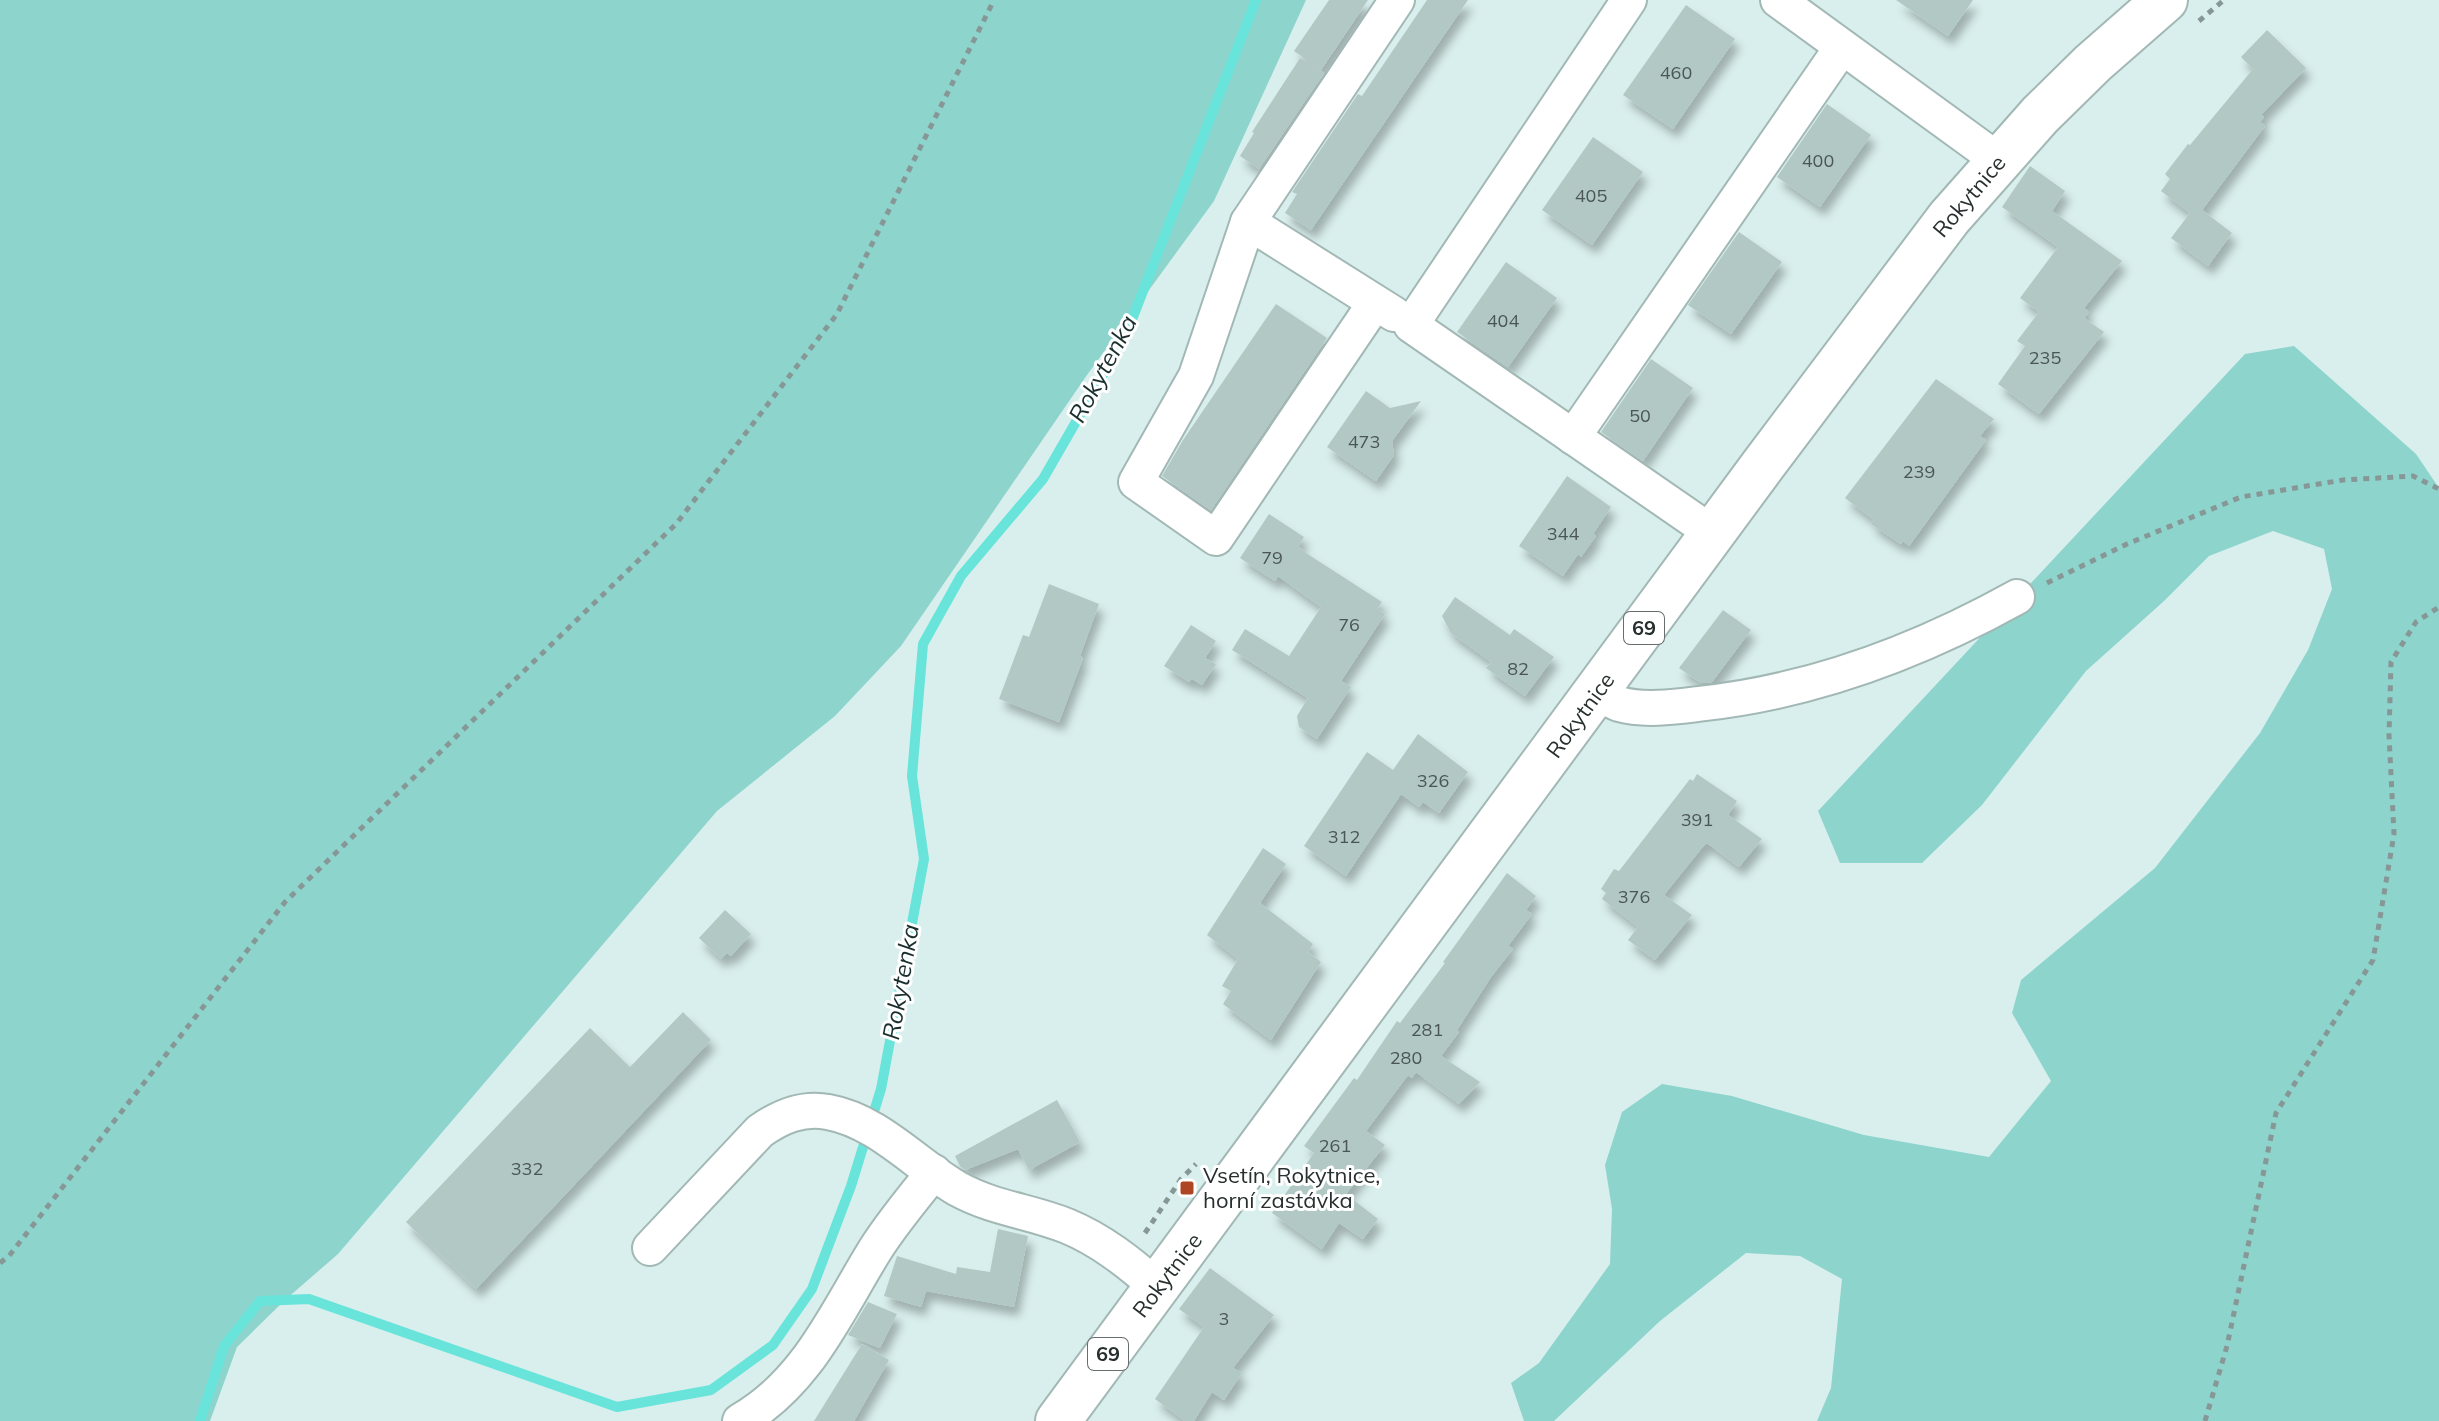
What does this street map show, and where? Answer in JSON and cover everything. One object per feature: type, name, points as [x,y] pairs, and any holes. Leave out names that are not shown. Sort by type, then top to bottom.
[{"type":"main road","name":"Rokytnice","points":[[1058,1421],[1898,285],[1998,160],[2093,63],[2165,0]]},
{"type":"street","points":[[1375,303],[1216,538],[1136,482],[1196,376],[1248,222],[1397,0]]},
{"type":"street","points":[[1411,325],[1629,0]]},
{"type":"street","points":[[1778,0],[1998,160]]},
{"type":"street","points":[[1573,437],[1842,47]]},
{"type":"street","points":[[1248,222],[1411,325],[1714,534]]},
{"type":"street","points":[[1597,692],[1619,704],[1645,707],[1767,694],[1833,678],[1881,661],[1965,626],[2017,597]]},
{"type":"street","points":[[650,1248],[760,1131],[779,1117],[802,1111],[826,1111],[848,1117],[879,1134],[957,1188],[994,1206],[1065,1225],[1091,1237],[1157,1287]]},
{"type":"street","points":[[740,1421],[801,1370],[889,1228],[934,1172]]},
{"type":"path","points":[[0,1263],[9,1256],[285,902],[676,524],[837,314],[994,0]]},
{"type":"path","points":[[2017,597],[2127,544],[2241,497],[2343,480],[2413,476],[2439,489]]},
{"type":"path","points":[[2205,1421],[2227,1346],[2276,1113],[2373,960],[2394,834],[2389,735],[2391,662],[2416,622],[2439,607]]},
{"type":"shaded area","points":[[0,0],[1306,0],[1214,201],[1087,375],[901,646],[835,716],[717,811],[338,1254],[237,1347],[210,1421],[0,1421]]},
{"type":"shaded area","points":[[2294,346],[2416,454],[2439,488],[2439,1421],[1817,1421],[1831,1388],[1842,1279],[1800,1256],[1746,1253],[1660,1321],[1554,1421],[1524,1421],[1511,1383],[1539,1363],[1610,1264],[1612,1209],[1605,1165],[1622,1112],[1662,1084],[1732,1096],[1864,1135],[1989,1157],[2051,1081],[2012,1013],[2021,980],[2155,868],[2260,733],[2308,650],[2332,589],[2324,549],[2273,531],[2209,556],[2086,671],[1982,805],[1922,863],[1840,863],[1818,811],[2245,354]]},
{"type":"building","points":[[1329,0],[1368,0],[1321,70],[1294,51]]},
{"type":"building","points":[[1427,0],[1468,0],[1311,230],[1285,213],[1297,194],[1292,192]]},
{"type":"building","points":[[1896,0],[1973,0],[1948,36]]},
{"type":"building","points":[[1686,5],[1735,39],[1673,129],[1623,95]]},
{"type":"building","points":[[2267,30],[2306,68],[2261,115],[2264,117],[2260,122],[2265,126],[2202,210],[2232,233],[2208,266],[2171,238],[2190,213],[2161,191],[2170,179],[2165,174],[2253,69],[2241,57]]},
{"type":"building","points":[[1300,58],[1324,73],[1259,169],[1240,156]]},
{"type":"building","points":[[1827,104],[1871,135],[1820,207],[1777,177]]},
{"type":"building","points":[[1593,137],[1643,172],[1592,245],[1542,210]]},
{"type":"building","points":[[2030,166],[2065,191],[2052,211],[2122,261],[2084,308],[2089,312],[2084,318],[2104,332],[2039,414],[1998,384],[2025,346],[2017,341],[2039,312],[2020,298],[2058,247],[2002,207]]},
{"type":"building","points":[[1739,232],[1782,262],[1731,334],[1688,305]]},
{"type":"building","points":[[1506,262],[1557,298],[1508,367],[1457,332]]},
{"type":"building","points":[[1276,304],[1327,338],[1211,510],[1162,476]]},
{"type":"building","points":[[1651,359],[1693,388],[1643,461],[1601,432]]},
{"type":"building","points":[[1936,379],[1994,419],[1980,436],[1986,440],[1909,546],[1871,524],[1874,520],[1845,498]]},
{"type":"building","points":[[1366,391],[1390,408],[1421,401],[1392,441],[1394,455],[1376,481],[1327,447]]},
{"type":"building","points":[[1567,476],[1611,507],[1593,534],[1596,536],[1581,557],[1578,554],[1563,576],[1519,546]]},
{"type":"building","points":[[1269,514],[1304,537],[1298,546],[1306,553],[1382,602],[1377,609],[1385,614],[1341,681],[1351,687],[1317,739],[1299,727],[1297,716],[1308,698],[1232,650],[1245,629],[1289,656],[1321,607],[1278,576],[1275,581],[1240,558]]},
{"type":"building","points":[[1049,584],[1099,604],[1059,722],[999,699],[1023,635],[1029,637]]},
{"type":"building","points":[[1455,597],[1510,635],[1514,629],[1554,657],[1525,696],[1486,668],[1491,662],[1451,633],[1442,616]]},
{"type":"building","points":[[1723,610],[1751,630],[1712,682],[1701,683],[1679,668]]},
{"type":"building","points":[[1191,625],[1216,641],[1205,658],[1216,664],[1202,685],[1192,679],[1189,682],[1164,666]]},
{"type":"building","points":[[1418,734],[1468,772],[1439,813],[1423,802],[1419,807],[1401,794],[1346,876],[1304,846],[1367,752],[1393,770]]},
{"type":"building","points":[[1697,774],[1737,801],[1728,815],[1762,839],[1739,867],[1707,843],[1701,849],[1664,895],[1692,915],[1655,960],[1628,940],[1638,927],[1602,899],[1606,893],[1601,889],[1614,869],[1619,871]]},
{"type":"building","points":[[1263,848],[1286,864],[1260,903],[1313,944],[1308,952],[1321,962],[1271,1040],[1223,1004],[1231,991],[1222,986],[1238,959],[1207,935]]},
{"type":"building","points":[[1507,873],[1536,896],[1526,910],[1532,914],[1508,946],[1513,949],[1491,977],[1441,1056],[1480,1082],[1459,1104],[1416,1072],[1412,1078],[1408,1075],[1366,1131],[1385,1145],[1346,1194],[1378,1219],[1363,1239],[1339,1223],[1322,1249],[1272,1213],[1314,1153],[1304,1146],[1354,1078],[1357,1080],[1397,1021],[1400,1023],[1445,963]]},
{"type":"building","points":[[725,910],[751,934],[731,956],[727,953],[721,959],[699,938]]},
{"type":"building","points":[[683,1012],[711,1040],[476,1289],[406,1222],[590,1028],[630,1067]]},
{"type":"building","points":[[1057,1100],[1080,1142],[1029,1170],[1018,1149],[965,1170],[960,1166],[955,1156]]},
{"type":"building","points":[[998,1229],[1028,1236],[1014,1307],[926,1291],[921,1307],[884,1296],[897,1256],[956,1274],[957,1267],[990,1272]]},
{"type":"building","points":[[1210,1268],[1274,1315],[1233,1368],[1242,1373],[1224,1400],[1212,1392],[1194,1421],[1185,1421],[1155,1399],[1204,1327],[1179,1309]]},
{"type":"building","points":[[868,1302],[897,1314],[880,1348],[848,1335]]},
{"type":"building","points":[[862,1344],[889,1360],[854,1421],[814,1421]]},
{"type":"waterway","name":"Rokytenka","points":[[200,1421],[224,1346],[260,1301],[309,1299],[617,1407],[711,1390],[773,1345],[812,1289],[851,1186],[881,1089],[924,859],[912,776],[923,644],[961,576],[1043,479],[1126,335],[1256,0]]},
{"type":"place","name":"Vsetín, Rokytnice, horní zastávka","points":[[1187,1188]]}]
